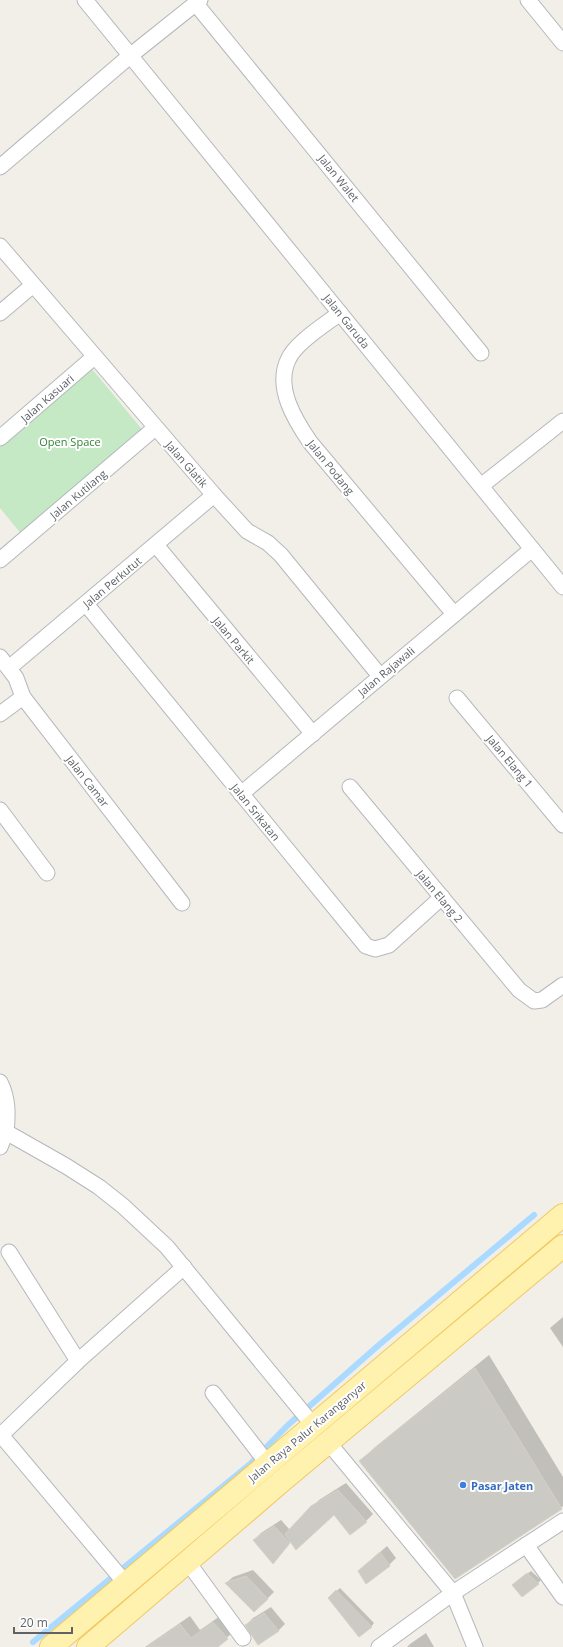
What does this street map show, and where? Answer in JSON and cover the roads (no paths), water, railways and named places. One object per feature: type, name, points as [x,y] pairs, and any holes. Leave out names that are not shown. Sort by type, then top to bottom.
[{"type":"main road","name":"Jalan Raya Palur Karanganyar","points":[[51,1647],[263,1458],[306,1416],[563,1215]]},
{"type":"main road","name":"Jalan Raya Palur Karanganyar","points":[[88,1647],[187,1561],[563,1246]]},
{"type":"main road","points":[[306,1416],[328,1442]]},
{"type":"main road","points":[[263,1458],[283,1480]]},
{"type":"street","name":"Jalan Garuda","points":[[86,0],[563,588]]},
{"type":"street","points":[[528,0],[563,43]]},
{"type":"street","points":[[0,167],[131,55],[198,2]]},
{"type":"street","name":"Jalan Walet","points":[[198,2],[481,353]]},
{"type":"street","name":"Jalan Glatik","points":[[0,246],[214,495],[247,531],[268,543],[281,555],[380,676]]},
{"type":"street","points":[[0,313],[33,285]]},
{"type":"street","name":"Jalan Podang","points":[[340,313],[296,349],[288,360],[284,373],[289,405],[297,422],[310,442],[454,614]]},
{"type":"street","name":"Jalan Kasuari","points":[[0,438],[94,357]]},
{"type":"street","points":[[481,486],[563,421]]},
{"type":"street","name":"Jalan Kutilang","points":[[0,560],[155,428]]},
{"type":"street","name":"Jalan Perkutut","points":[[5,663],[86,604],[214,495]]},
{"type":"street","name":"Jalan Parkit","points":[[156,545],[313,734]]},
{"type":"street","name":"Jalan Rajawali","points":[[241,794],[532,549]]},
{"type":"street","name":"Jalan Srikatan","points":[[86,604],[361,942],[370,948],[381,949],[389,945],[442,897]]},
{"type":"street","name":"Jalan Camar","points":[[5,663],[20,686],[23,697],[182,903]]},
{"type":"street","points":[[0,714],[23,697]]},
{"type":"street","name":"Jalan Elang 1","points":[[457,698],[563,825]]},
{"type":"street","name":"Jalan Elang 2","points":[[350,787],[519,990],[534,1001],[542,1000],[563,985]]},
{"type":"street","points":[[0,810],[47,873]]},
{"type":"street","points":[[0,1082],[6,1098],[8,1116],[0,1147]]},
{"type":"street","points":[[3,1131],[66,1166],[99,1187],[123,1206],[168,1247],[306,1416]]},
{"type":"street","points":[[9,1252],[78,1361]]},
{"type":"street","points":[[124,1581],[0,1435],[78,1361],[184,1267]]},
{"type":"street","points":[[213,1393],[263,1458]]},
{"type":"street","points":[[328,1442],[452,1593],[475,1647]]},
{"type":"street","points":[[379,1647],[452,1593],[563,1520]]},
{"type":"street","points":[[526,1545],[563,1597]]},
{"type":"street","points":[[187,1561],[243,1638]]},
{"type":"waterway","points":[[33,1642],[250,1464],[288,1425],[380,1344],[534,1215]]},
{"type":"place","name":"Pasar Jaten","points":[[463,1485]]},
{"type":"park label","name":"Open Space","points":[[70,441]]}]
